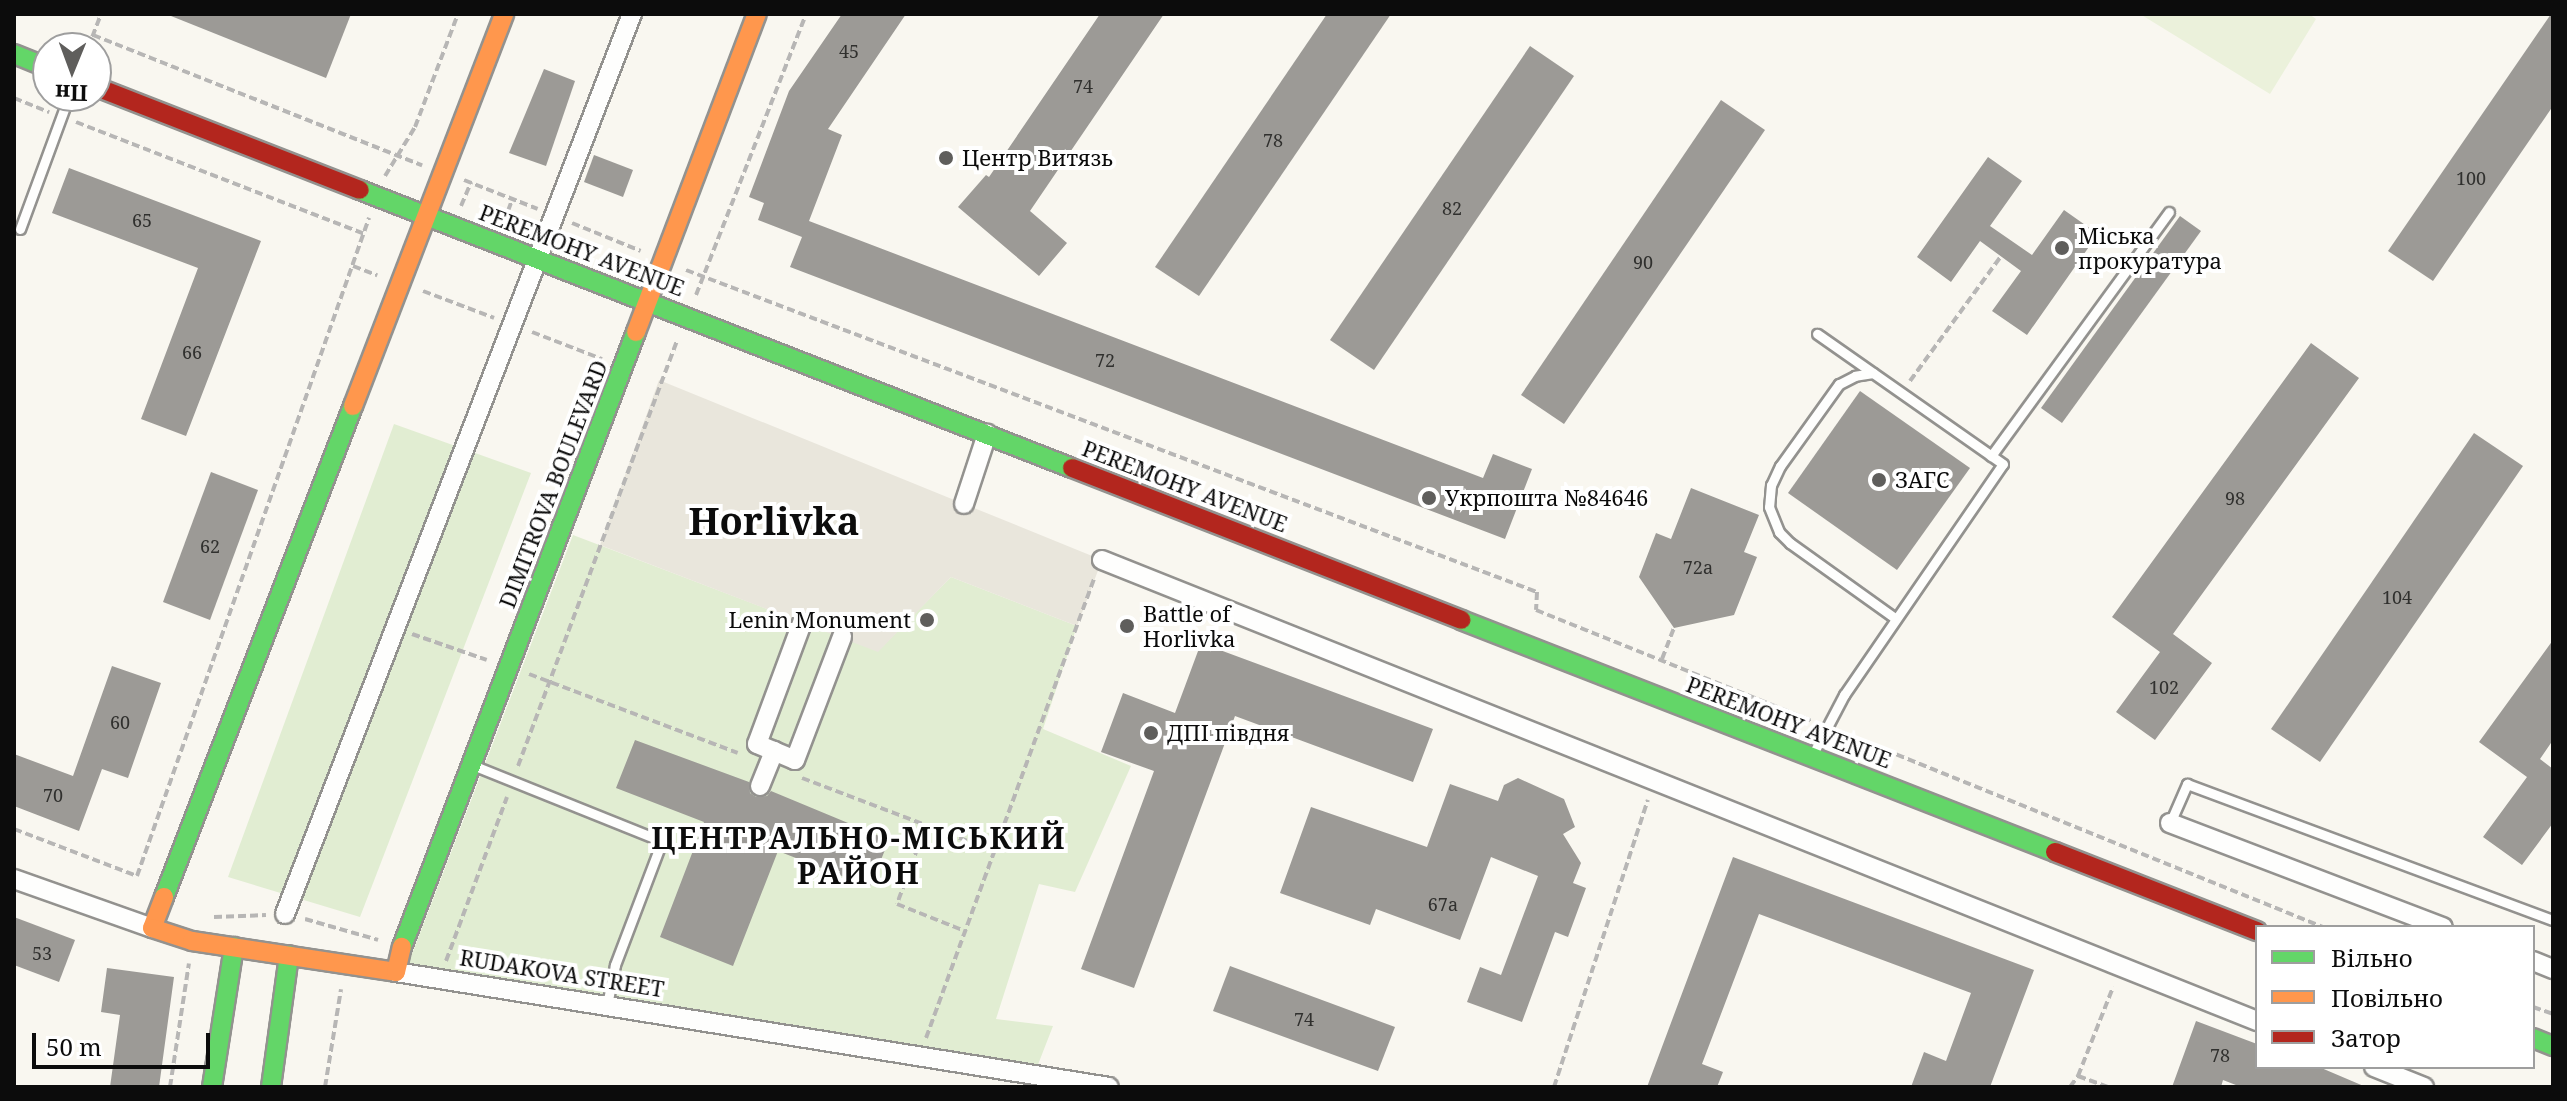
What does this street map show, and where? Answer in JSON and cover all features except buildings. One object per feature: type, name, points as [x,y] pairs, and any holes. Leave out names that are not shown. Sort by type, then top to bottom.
[{"type":"street","points":[[152,928],[504,14]]},
{"type":"street","points":[[285,914],[632,14]]},
{"type":"street","name":"DIMITROVA BOULEVARD","points":[[396,972],[402,947],[757,14]]},
{"type":"street","name":"PEREMOHY AVENUE","points":[[112,93],[2255,930]]},
{"type":"street","points":[[964,504],[987,434]]},
{"type":"street","points":[[1102,560],[2255,1020]]},
{"type":"street","points":[[802,623],[757,744],[771,758],[795,760],[842,637]]},
{"type":"street","points":[[760,786],[771,758]]},
{"type":"street","points":[[2170,823],[2438,925]]},
{"type":"street","name":"RUDAKOVA STREET","points":[[14,879],[192,941],[396,972],[443,968],[607,1005],[923,1056],[1020,1080],[1109,1087]]},
{"type":"street","points":[[212,1087],[234,947]]},
{"type":"street","points":[[271,1087],[289,955]]},
{"type":"street","points":[[2379,1069],[2424,1087]]},
{"type":"lane","points":[[20,229],[64,112]]},
{"type":"lane","points":[[1991,456],[2169,212]]},
{"type":"lane","points":[[1812,757],[1844,695],[2003,464],[1817,334]]},
{"type":"lane","points":[[1873,373],[1839,384],[1780,466],[1771,485],[1769,507],[1779,532],[1790,543],[1896,619]]},
{"type":"lane","points":[[471,765],[662,841],[615,965],[607,1005]]},
{"type":"lane","points":[[2170,823],[2187,784],[2553,920]]},
{"type":"path","points":[[137,876],[376,196],[394,156],[415,127],[458,14]]},
{"type":"path","points":[[211,917],[285,914],[402,947],[443,968],[659,380],[704,277],[806,14]]},
{"type":"path","points":[[112,43],[704,277],[1537,592],[1536,610],[2318,925]]},
{"type":"path","points":[[14,98],[365,234]]},
{"type":"path","points":[[1901,393],[2001,256]]},
{"type":"path","points":[[923,1056],[927,1034],[1102,560]]},
{"type":"path","points":[[1662,659],[1674,628]]},
{"type":"path","points":[[396,629],[771,758],[994,851]]},
{"type":"path","points":[[1554,1087],[1654,781]]},
{"type":"path","points":[[926,825],[897,904],[965,931]]},
{"type":"path","points":[[14,829],[137,876],[174,873]]},
{"type":"path","points":[[325,1087],[345,965],[347,931]]},
{"type":"path","points":[[170,1087],[192,941]]},
{"type":"path","points":[[2070,1087],[2078,1076],[2121,966]]},
{"type":"path","points":[[2078,1076],[2109,1087]]},
{"type":"green space","points":[[2140,14],[2309,14],[2316,19],[2270,94]]},
{"type":"green space","points":[[394,424],[531,473],[360,917],[228,877]]},
{"type":"green space","points":[[573,535],[878,651],[951,577],[1077,626],[1043,729],[1131,766],[1075,892],[1039,884],[996,1019],[1053,1026],[1032,1080],[402,980]]},
{"type":"shaded area","points":[[659,380],[1102,560],[1077,626],[951,577],[878,652],[600,545]]},
{"type":"traffic: fast","points":[[14,54],[32,61]]},
{"type":"traffic: fast","points":[[360,190],[1072,468]]},
{"type":"traffic: fast","points":[[402,947],[636,332]]},
{"type":"traffic: fast","points":[[164,897],[353,406]]},
{"type":"traffic: fast","points":[[1461,620],[2055,852]]},
{"type":"traffic: fast","points":[[212,1087],[234,947]]},
{"type":"traffic: fast","points":[[271,1087],[289,955]]},
{"type":"traffic: fast","points":[[2535,1039],[2553,1046]]},
{"type":"traffic: slow","points":[[353,406],[504,14]]},
{"type":"traffic: slow","points":[[636,332],[757,14]]},
{"type":"traffic: slow","points":[[164,897],[152,928],[192,941],[396,972],[402,947]]},
{"type":"traffic: jam","points":[[112,93],[360,190]]},
{"type":"traffic: jam","points":[[1072,468],[1461,620]]},
{"type":"traffic: jam","points":[[2055,852],[2255,930]]},
{"type":"place","name":"Центр Витязь","points":[[946,158]]},
{"type":"place","name":"Міська прокуратура","points":[[2062,248]]},
{"type":"place","name":"ЗАГС","points":[[1879,480]]},
{"type":"place","name":"Укрпошта №84646","points":[[1429,498]]},
{"type":"place","name":"Lenin Monument","points":[[927,620]]},
{"type":"place","name":"Battle of Horlivka","points":[[1127,626]]},
{"type":"place","name":"ДПІ півдня","points":[[1151,733]]},
{"type":"district","name":"Horlivka","points":[[774,521]]},
{"type":"district","name":"ЦЕНТРАЛЬНО-МІСЬКИЙ РАЙОН","points":[[859,855]]}]
